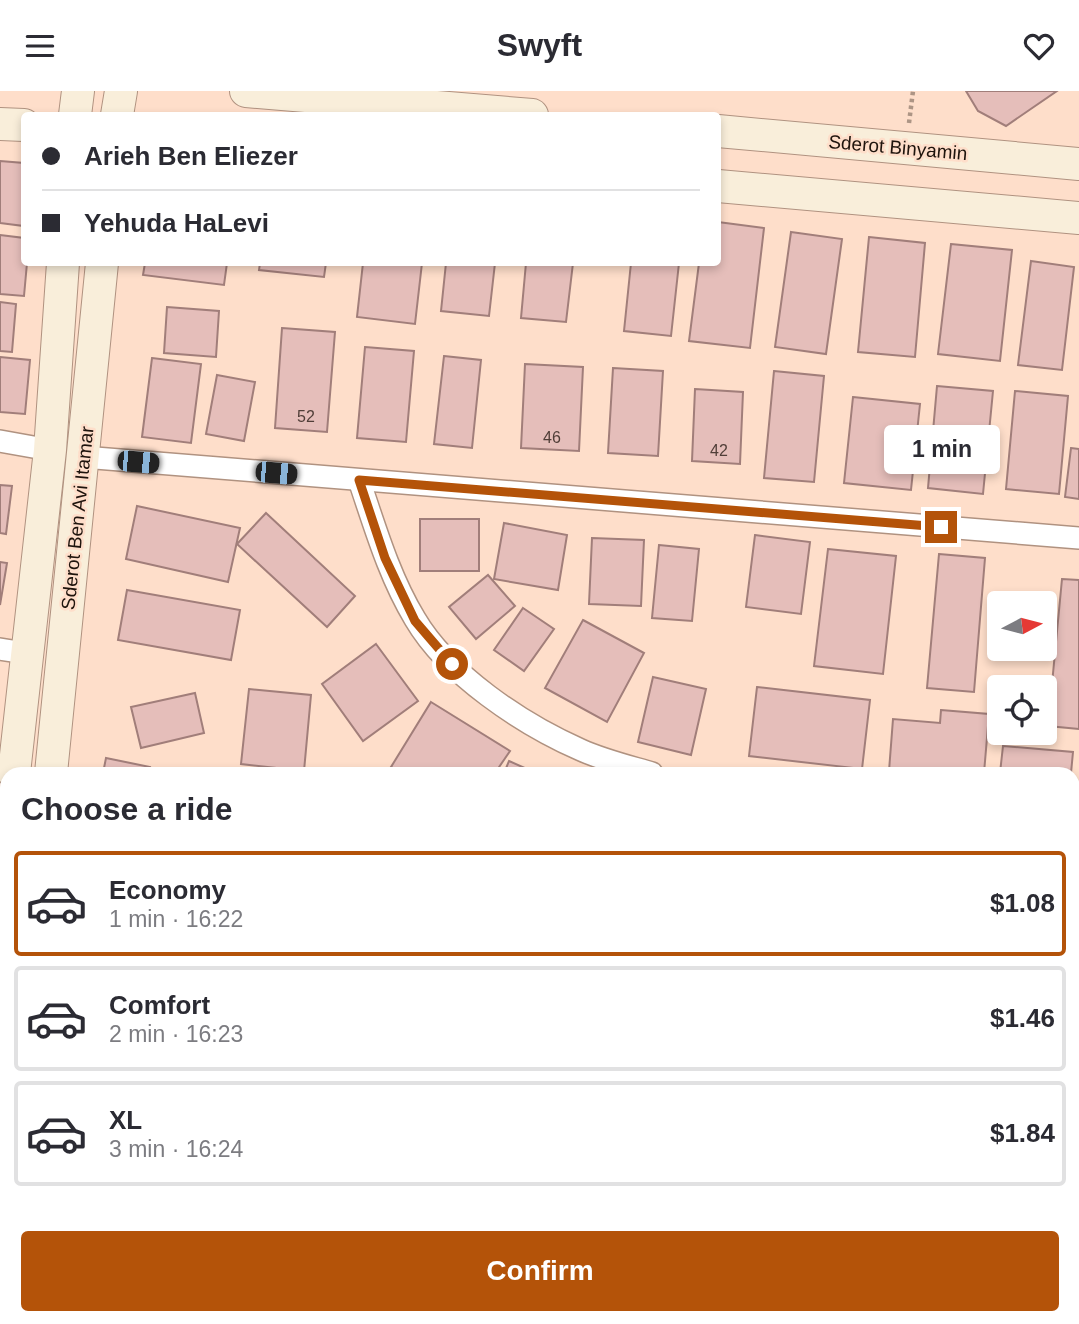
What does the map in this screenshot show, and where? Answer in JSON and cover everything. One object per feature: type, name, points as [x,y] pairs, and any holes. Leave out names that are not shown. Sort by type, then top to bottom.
[{"type":"main road","points":[[75,112],[78,91]]},
{"type":"main road","points":[[118,112],[121,91]]},
{"type":"main road","points":[[246,91],[496,112]]},
{"type":"main road","points":[[0,124],[21,125]]},
{"type":"main road","name":"Sderot Binyamin","points":[[721,131],[1079,164]]},
{"type":"main road","points":[[721,185],[1079,218]]},
{"type":"main road","name":"Sderot Ben Avi Itamar","points":[[14,767],[13,651],[50,450],[63,266]]},
{"type":"main road","name":"Sderot Ben Avi Itamar","points":[[52,767],[102,266]]},
{"type":"street","points":[[0,441],[50,450]]},
{"type":"street","points":[[83,457],[1079,538]]},
{"type":"street","points":[[359,480],[385,558],[415,621],[452,664],[510,712],[581,750],[633,767]]},
{"type":"building","points":[[966,91],[1057,91],[1006,126],[978,111]]},
{"type":"building","points":[[0,161],[21,163],[21,226],[0,223]]},
{"type":"building","points":[[721,222],[764,228],[750,348],[689,341],[699,266],[721,266]]},
{"type":"building","points":[[791,232],[842,239],[826,354],[775,347]]},
{"type":"building","points":[[0,235],[21,238],[21,266],[27,266],[24,296],[0,294]]},
{"type":"building","points":[[869,237],[925,243],[915,357],[858,352]]},
{"type":"building","points":[[951,244],[1012,250],[1000,361],[938,354]]},
{"type":"building","points":[[1031,261],[1074,267],[1062,370],[1018,365]]},
{"type":"building","points":[[144,266],[227,266],[224,285],[143,275]]},
{"type":"building","points":[[260,266],[326,266],[324,277],[259,270]]},
{"type":"building","points":[[363,266],[422,266],[415,324],[357,317]]},
{"type":"building","points":[[446,266],[495,266],[489,316],[441,311]]},
{"type":"building","points":[[526,266],[573,266],[566,322],[521,318]]},
{"type":"building","points":[[631,266],[679,266],[671,336],[624,331]]},
{"type":"building","points":[[0,302],[16,304],[12,352],[0,351]]},
{"type":"building","points":[[167,307],[219,311],[216,357],[164,353]]},
{"type":"building","points":[[282,328],[335,332],[327,432],[275,428]]},
{"type":"building","points":[[365,347],[414,351],[406,442],[357,438]]},
{"type":"building","points":[[444,356],[481,360],[472,448],[434,444]]},
{"type":"building","points":[[0,357],[30,360],[25,414],[0,412]]},
{"type":"building","points":[[152,358],[201,364],[191,443],[142,437]]},
{"type":"building","points":[[525,364],[583,367],[579,451],[521,448]]},
{"type":"building","points":[[613,368],[663,371],[658,456],[608,453]]},
{"type":"building","points":[[774,371],[824,376],[814,482],[764,478]]},
{"type":"building","points":[[217,375],[255,382],[244,441],[206,434]]},
{"type":"building","points":[[937,386],[993,391],[983,494],[928,488]]},
{"type":"building","points":[[695,389],[743,392],[740,464],[692,461]]},
{"type":"building","points":[[1015,391],[1068,396],[1059,494],[1006,489]]},
{"type":"building","points":[[853,397],[920,404],[911,490],[844,483]]},
{"type":"building","points":[[1071,448],[1079,449],[1079,499],[1065,497]]},
{"type":"building","points":[[0,485],[12,486],[6,534],[0,533]]},
{"type":"building","points":[[137,506],[240,528],[228,582],[126,559]]},
{"type":"building","points":[[266,513],[355,596],[327,627],[237,544]]},
{"type":"building","points":[[420,519],[479,519],[479,571],[420,571]]},
{"type":"building","points":[[504,523],[567,535],[558,590],[494,579]]},
{"type":"building","points":[[755,535],[810,542],[801,614],[746,607]]},
{"type":"building","points":[[592,538],[644,540],[641,606],[589,604]]},
{"type":"building","points":[[659,545],[699,549],[692,621],[652,618]]},
{"type":"building","points":[[828,549],[896,556],[883,674],[814,666]]},
{"type":"building","points":[[939,554],[985,558],[974,692],[927,688]]},
{"type":"building","points":[[0,562],[7,563],[0,605]]},
{"type":"building","points":[[488,575],[515,606],[476,639],[449,607]]},
{"type":"building","points":[[1062,579],[1079,580],[1079,729],[1057,727],[1057,675],[1053,675],[1054,661],[1057,661]]},
{"type":"building","points":[[127,590],[240,610],[231,660],[118,640]]},
{"type":"building","points":[[523,608],[554,629],[524,671],[494,650]]},
{"type":"building","points":[[583,620],[644,653],[607,722],[545,688]]},
{"type":"building","points":[[376,644],[418,701],[363,741],[322,684]]},
{"type":"building","points":[[653,677],[706,689],[691,755],[638,742]]},
{"type":"building","points":[[757,687],[870,700],[862,767],[749,756]]},
{"type":"building","points":[[249,689],[311,695],[304,767],[241,764]]},
{"type":"building","points":[[195,693],[204,733],[141,748],[131,707]]},
{"type":"building","points":[[431,702],[510,751],[499,767],[391,767]]},
{"type":"building","points":[[941,710],[987,714],[985,767],[889,767],[893,719],[940,723]]},
{"type":"building","points":[[1003,746],[1073,752],[1072,767],[1001,767]]},
{"type":"building","points":[[106,758],[150,767],[104,767]]},
{"type":"building","points":[[509,761],[522,767],[506,767]]},
{"type":"route","points":[[452,664],[415,621],[385,558],[359,480],[941,527]]}]
